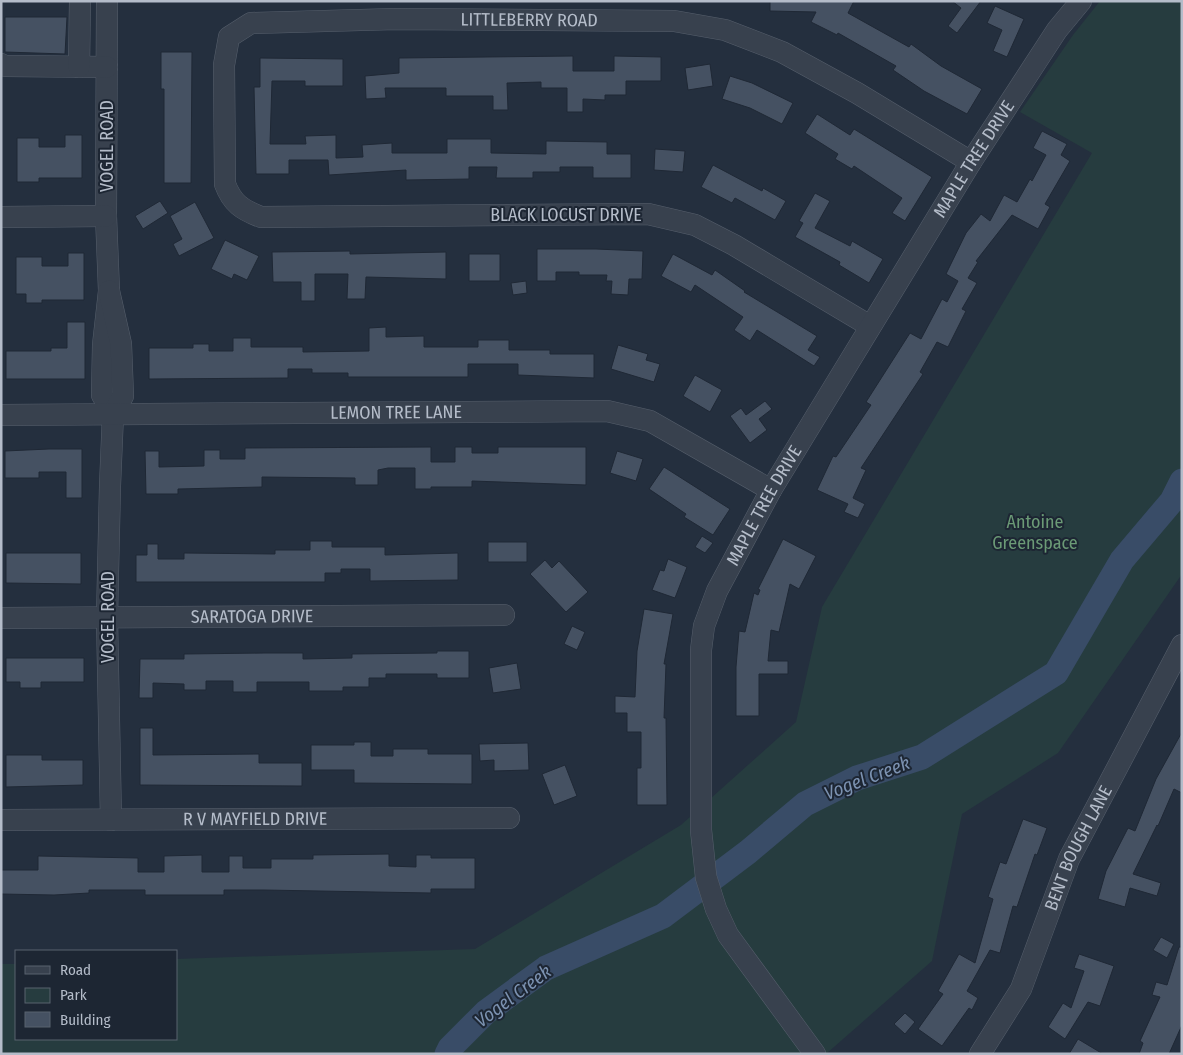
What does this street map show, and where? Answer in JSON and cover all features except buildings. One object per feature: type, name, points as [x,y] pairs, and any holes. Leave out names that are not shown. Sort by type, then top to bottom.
[{"type":"street","points":[[79,67],[80,1]]},
{"type":"street","name":"VOGEL ROAD","points":[[107,1],[106,216],[109,291],[121,344],[123,396],[113,414],[107,618],[111,820]]},
{"type":"street","name":"MAPLE TREE DRIVE","points":[[815,1054],[728,935],[716,909],[706,877],[701,830],[701,650],[704,626],[733,558],[771,490],[971,162],[1057,30],[1080,2]]},
{"type":"street","name":"LITTLEBERRY ROAD","points":[[237,205],[230,197],[225,184],[224,65],[229,37],[251,23],[395,10],[674,21],[725,30],[782,52],[857,93],[971,162]]},
{"type":"street","points":[[1,64],[5,66],[107,67]]},
{"type":"street","name":"BLACK LOCUST DRIVE","points":[[237,205],[242,211],[261,217],[648,214],[695,225],[734,245],[870,326]]},
{"type":"street","points":[[1,216],[106,216]]},
{"type":"street","name":"LEMON TREE LANE","points":[[1,414],[607,411],[650,421],[771,490]]},
{"type":"street","name":"SARATOGA DRIVE","points":[[1,618],[504,615]]},
{"type":"street","name":"BENT BOUGH LANE","points":[[980,1054],[1021,989],[1069,860],[1182,645]]},
{"type":"street","name":"R V MAYFIELD DRIVE","points":[[1,820],[509,818]]},
{"type":"green space","name":"Antoine Greenspace","points":[[1100,1],[1182,1],[1182,574],[1058,753],[962,814],[932,961],[826,1054],[1,1054],[1,964],[15,964],[15,1040],[178,1040],[178,959],[475,949],[681,825],[796,722],[822,607],[1092,153],[1020,112],[1073,35]]},
{"type":"waterway","name":"Vogel Creek","points":[[447,1054],[450,1048],[486,1012],[546,968],[663,916],[748,852],[805,804],[857,778],[922,757],[1056,673],[1122,560],[1172,501],[1182,481]]}]
